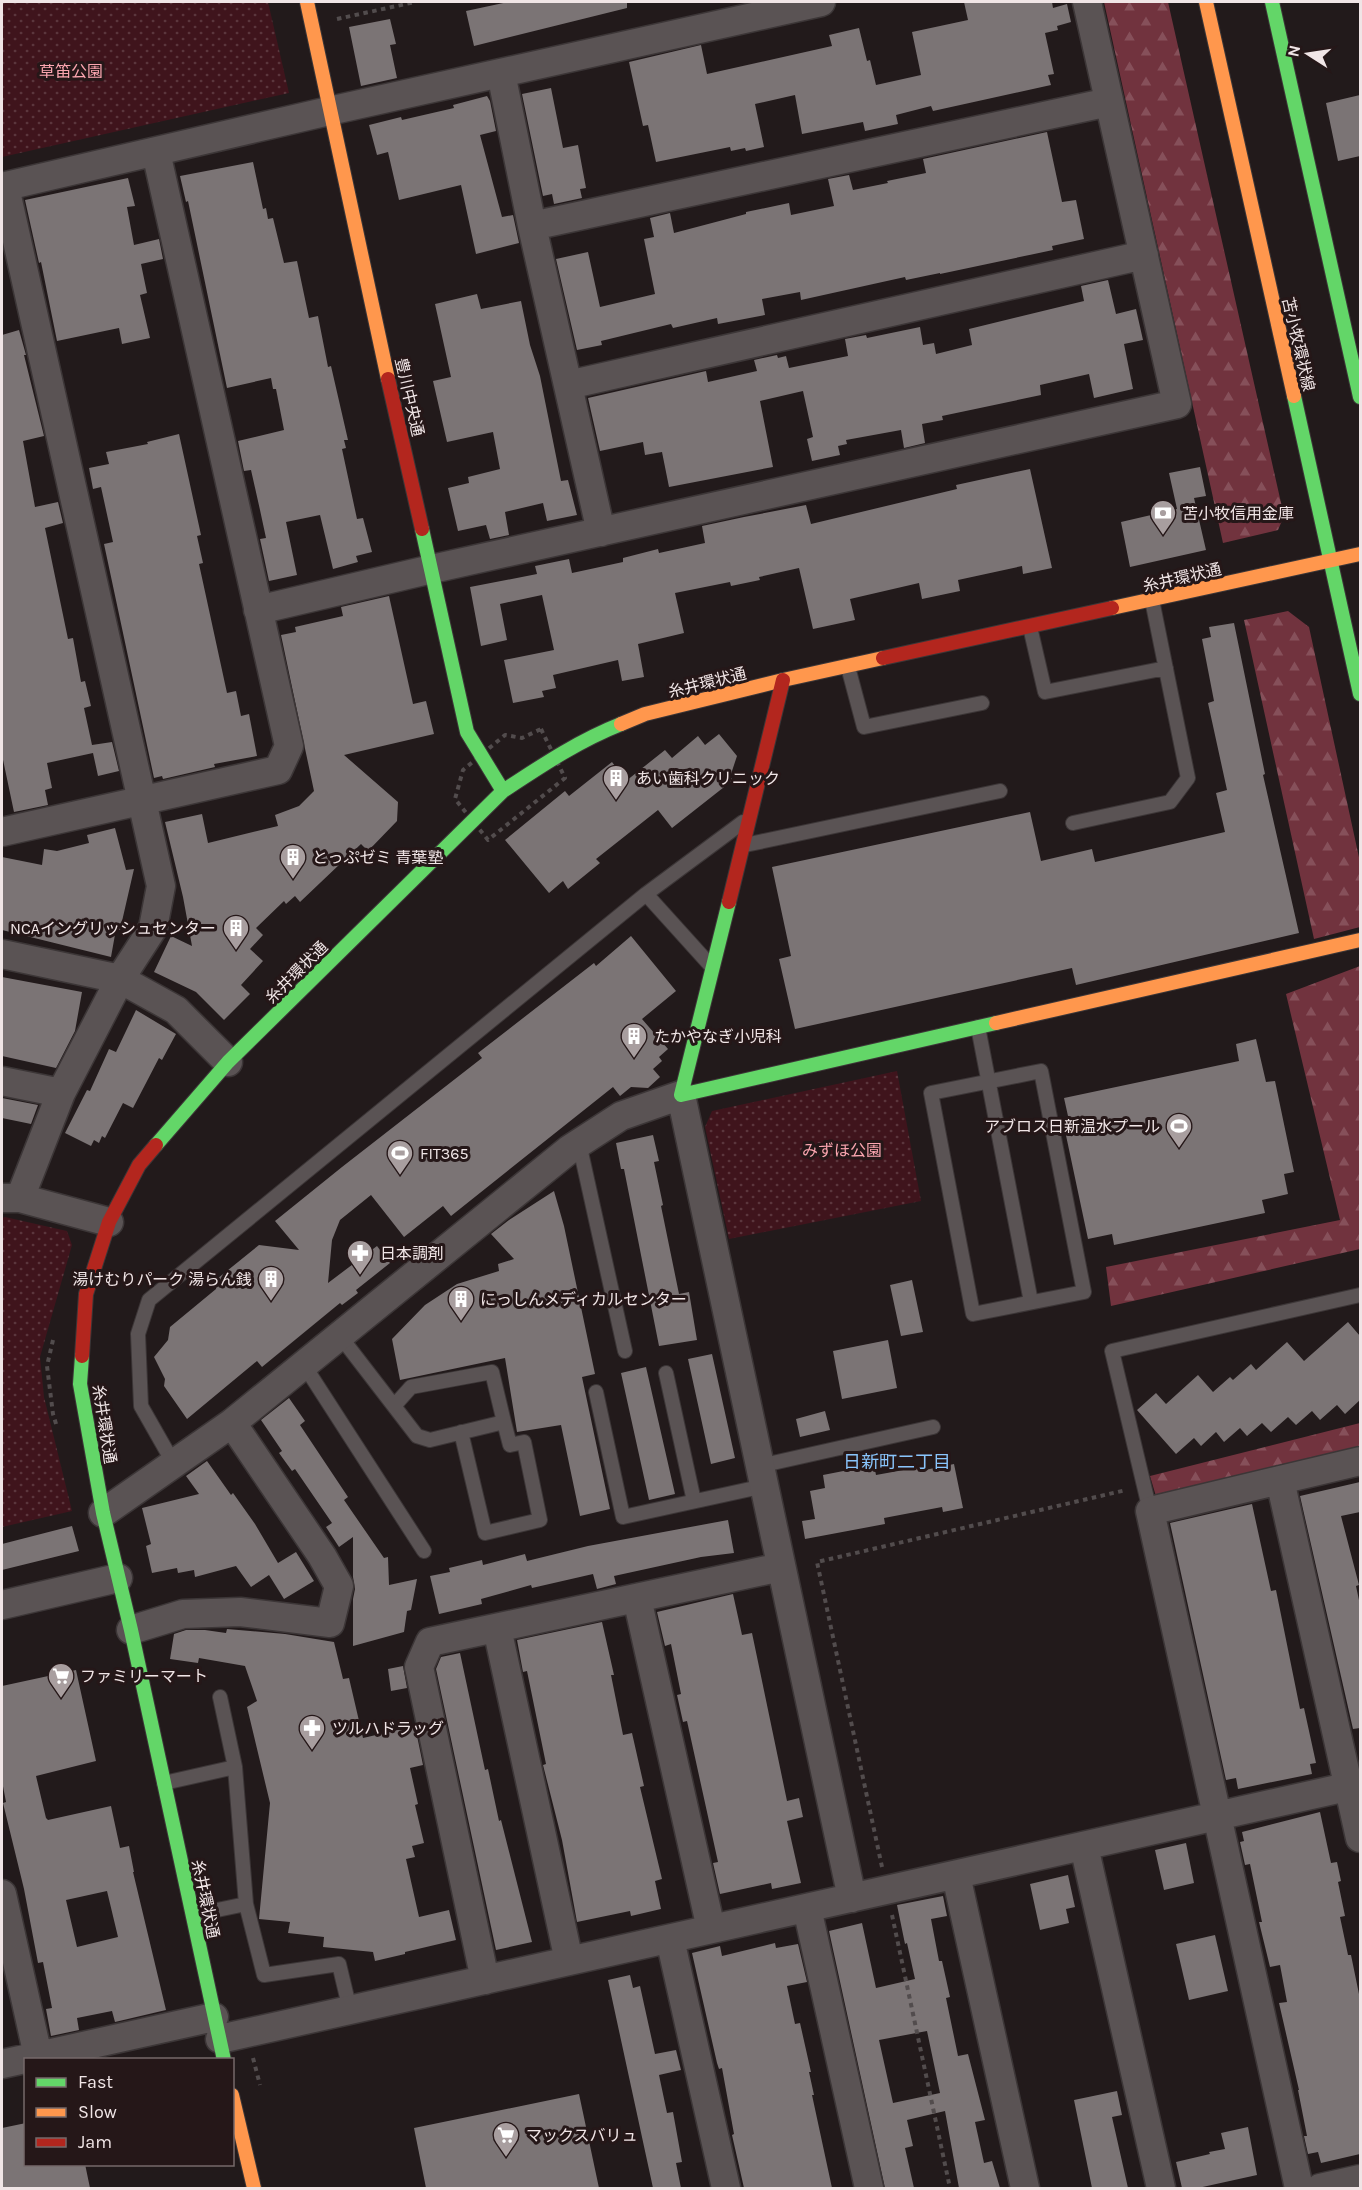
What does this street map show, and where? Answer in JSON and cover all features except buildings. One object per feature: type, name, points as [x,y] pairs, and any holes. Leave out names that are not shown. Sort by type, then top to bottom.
[{"type":"street","name":"豊川中央通","points":[[307,2],[329,111],[467,732],[503,790]]},
{"type":"street","points":[[109,1222],[11,1198],[61,1093],[120,979],[153,928],[161,886],[3,187],[329,111],[821,2]]},
{"type":"street","points":[[258,610],[432,569],[1176,404],[1088,2]]},
{"type":"street","name":"苫小牧環状線","points":[[1206,2],[1360,694]]},
{"type":"street","points":[[1272,2],[1360,397]]},
{"type":"street","points":[[501,73],[532,226],[601,532]]},
{"type":"street","points":[[532,226],[1109,102]]},
{"type":"street","points":[[2,832],[278,770],[289,746],[156,152]]},
{"type":"street","points":[[568,385],[1144,255]]},
{"type":"street","name":"糸井環状通","points":[[219,2039],[103,1513],[80,1384],[86,1294],[109,1222],[139,1165],[228,1062],[503,790],[554,757],[594,735],[645,714],[783,680],[1360,554]]},
{"type":"street","points":[[783,680],[681,1095],[852,1898]]},
{"type":"street","points":[[103,1513],[232,1423],[579,1143],[621,1116],[681,1095],[1360,940]]},
{"type":"street","points":[[2,954],[120,979],[176,1010],[228,1062]]},
{"type":"street","points":[[2,1081],[61,1093]]},
{"type":"street","points":[[130,1630],[183,1614],[240,1612],[330,1623],[339,1586],[322,1556],[232,1423]]},
{"type":"street","points":[[1299,2188],[1147,1498],[1280,1480],[1360,1461]]},
{"type":"street","points":[[1280,1480],[1355,1786],[1360,1838]]},
{"type":"street","points":[[485,1980],[419,1667],[430,1642],[781,1567]]},
{"type":"street","points":[[2,1605],[118,1578]]},
{"type":"street","points":[[637,1598],[711,1929]]},
{"type":"street","points":[[497,1628],[569,1961]]},
{"type":"street","points":[[29,2058],[219,2039],[1355,1786]]},
{"type":"street","points":[[1084,1846],[1161,2188]]},
{"type":"street","points":[[956,1875],[1025,2188]]},
{"type":"street","points":[[2,1894],[38,2056]]},
{"type":"street","points":[[807,1908],[869,2188]]},
{"type":"street","points":[[670,1939],[726,2188]]},
{"type":"street","points":[[2,2064],[24,2059]]},
{"type":"street","points":[[234,2103],[254,2188]]},
{"type":"street","points":[[1320,2188],[1360,2179]]},
{"type":"lane","points":[[1072,823],[1170,802],[1188,778],[1152,600]]},
{"type":"lane","points":[[1030,627],[1045,692],[1166,668]]},
{"type":"lane","points":[[848,667],[864,727],[981,703]]},
{"type":"lane","points":[[742,846],[1000,790]]},
{"type":"lane","points":[[174,1464],[141,1406],[138,1334],[149,1300],[646,894],[749,817]]},
{"type":"lane","points":[[646,894],[712,968]]},
{"type":"lane","points":[[978,1027],[1031,1302]]},
{"type":"lane","points":[[1041,1071],[1084,1292],[974,1314],[931,1093],[988,1082],[1041,1071]]},
{"type":"lane","points":[[579,1143],[625,1351]]},
{"type":"lane","points":[[1147,1498],[1112,1351],[1360,1295]]},
{"type":"lane","points":[[340,1336],[417,1436],[430,1440],[504,1422]]},
{"type":"lane","points":[[304,1365],[424,1551]]},
{"type":"lane","points":[[394,1406],[411,1387],[492,1372],[510,1445],[524,1442],[540,1520],[485,1533],[461,1432]]},
{"type":"lane","points":[[666,1373],[694,1501]]},
{"type":"lane","points":[[596,1392],[623,1517],[694,1501],[762,1476],[933,1426]]},
{"type":"lane","points":[[220,1697],[236,1767],[246,1904],[264,1975],[339,1964],[350,2010]]},
{"type":"lane","points":[[164,1783],[236,1767]]},
{"type":"lane","points":[[193,1915],[246,1904]]},
{"type":"path","points":[[334,20],[415,2]]},
{"type":"path","points":[[480,848],[488,840]]},
{"type":"path","points":[[950,2188],[817,1562],[1147,1498]]},
{"type":"green space","name":"草笛公園","points":[[2,2],[268,2],[289,93],[2,157]]},
{"type":"green space","points":[[1104,2],[1168,2],[1284,516],[1278,530],[1223,543]]},
{"type":"green space","points":[[1288,611],[1309,627],[1360,862],[1360,927],[1314,939],[1244,620]]},
{"type":"green space","points":[[1360,966],[1360,1249],[1111,1306],[1106,1267],[1340,1220],[1286,994]]},
{"type":"green space","name":"みずほ公園","points":[[897,1071],[921,1201],[729,1239],[705,1127],[712,1111]]},
{"type":"green space","points":[[2,1218],[67,1231],[72,1245],[40,1357],[44,1397],[72,1511],[2,1527]]},
{"type":"green space","points":[[1360,1423],[1360,1453],[1158,1503],[1150,1476]]},
{"type":"traffic: fast","points":[[1272,2],[1360,397]]},
{"type":"traffic: fast","points":[[1294,396],[1360,694]]},
{"type":"traffic: fast","points":[[422,529],[467,732],[503,791]]},
{"type":"traffic: fast","points":[[156,1145],[228,1062],[503,791],[575,746],[621,724]]},
{"type":"traffic: fast","points":[[729,902],[681,1095],[996,1023]]},
{"type":"traffic: fast","points":[[82,1356],[80,1384],[103,1513],[131,1630],[224,2058]]},
{"type":"traffic: slow","points":[[307,2],[388,379]]},
{"type":"traffic: slow","points":[[1206,2],[1294,396]]},
{"type":"traffic: slow","points":[[1112,608],[1360,554]]},
{"type":"traffic: slow","points":[[621,724],[645,714],[883,658]]},
{"type":"traffic: slow","points":[[996,1023],[1360,940]]},
{"type":"traffic: slow","points":[[234,2103],[254,2188]]},
{"type":"traffic: jam","points":[[388,379],[422,529]]},
{"type":"traffic: jam","points":[[883,658],[1112,608]]},
{"type":"traffic: jam","points":[[729,902],[783,680]]},
{"type":"traffic: jam","points":[[82,1356],[86,1294],[109,1222],[139,1165],[156,1145]]},
{"type":"place","name":"苫小牧信用金庫","points":[[1163,536]]},
{"type":"place","name":"あい歯科クリニック","points":[[616,801]]},
{"type":"place","name":"とっぷゼミ 青葉塾","points":[[293,880]]},
{"type":"place","name":"NCAイングリッシュセンター","points":[[236,951]]},
{"type":"place","name":"たかやなぎ小児科","points":[[634,1059]]},
{"type":"place","name":"アブロス日新温水プール","points":[[1179,1149]]},
{"type":"place","name":"FIT365","points":[[400,1176]]},
{"type":"place","name":"日本調剤","points":[[360,1276]]},
{"type":"place","name":"湯けむりパーク 湯らん銭","points":[[271,1302]]},
{"type":"place","name":"にっしんメディカルセンター","points":[[461,1322]]},
{"type":"place","name":"ファミリーマート","points":[[61,1699]]},
{"type":"place","name":"ツルハドラッグ","points":[[312,1751]]},
{"type":"place","name":"マックスバリュ","points":[[506,2158]]},
{"type":"district","name":"日新町二丁目","points":[[897,1462]]}]
